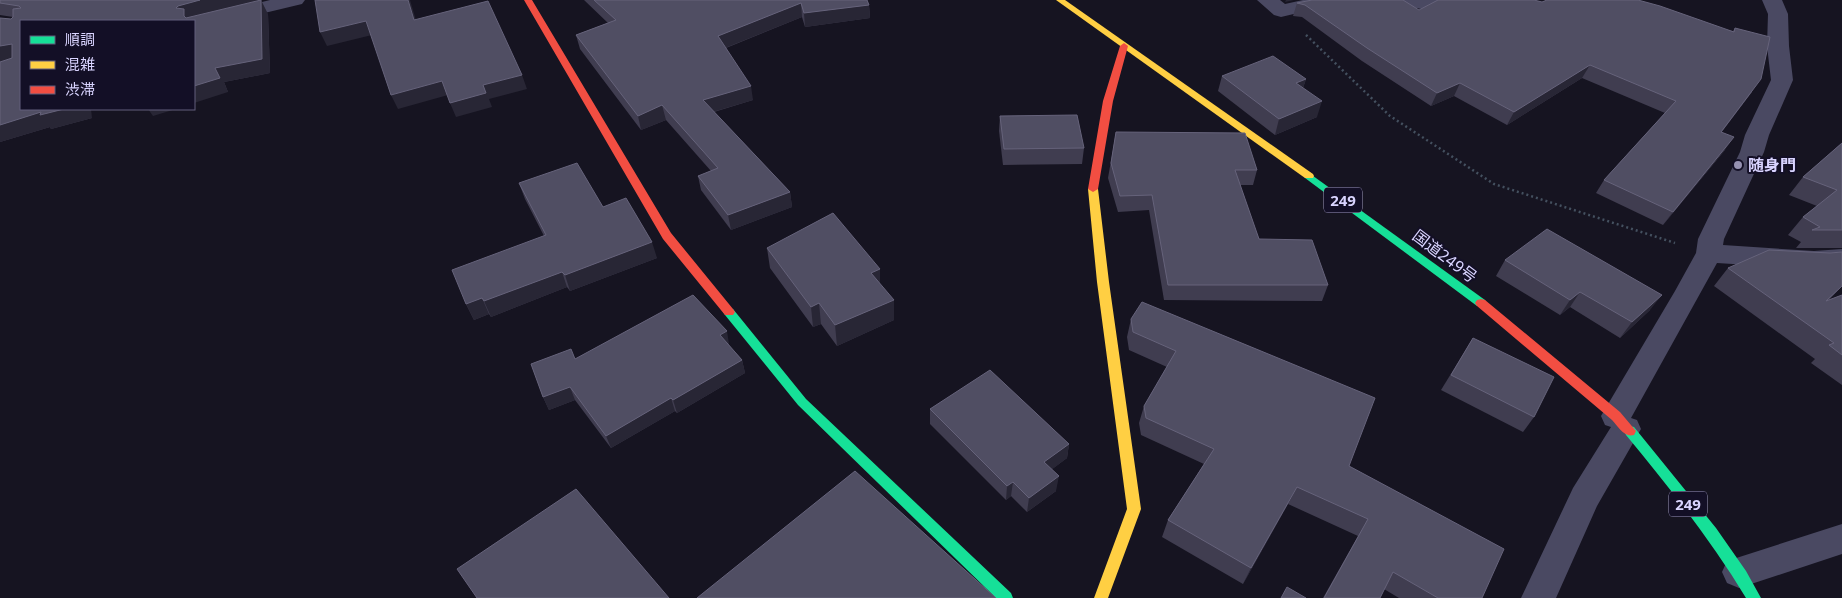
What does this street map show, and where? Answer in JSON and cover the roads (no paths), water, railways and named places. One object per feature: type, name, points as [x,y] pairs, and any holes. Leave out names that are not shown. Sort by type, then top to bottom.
[{"type":"main road","points":[[528,0],[666,236],[802,402],[1006,598]]},
{"type":"main road","name":"国道249号","points":[[1060,0],[1338,196],[1488,308],[1621,422],[1660,466],[1746,585]]},
{"type":"main road","points":[[1101,598],[1134,508],[1103,282],[1093,184],[1108,102],[1124,46]]},
{"type":"street","points":[[195,24],[294,0]]},
{"type":"street","points":[[1274,6],[1330,0]]},
{"type":"street","points":[[1402,0],[1432,5],[1459,0]]},
{"type":"street","points":[[1538,598],[1621,422],[1709,253],[1711,239],[1752,152],[1757,135],[1782,80],[1769,44],[1778,14],[1772,0]]},
{"type":"street","points":[[1709,253],[1814,260],[1842,258]]},
{"type":"street","points":[[1746,585],[1842,539]]},
{"type":"place","name":"随身門","points":[[1738,165]]}]
